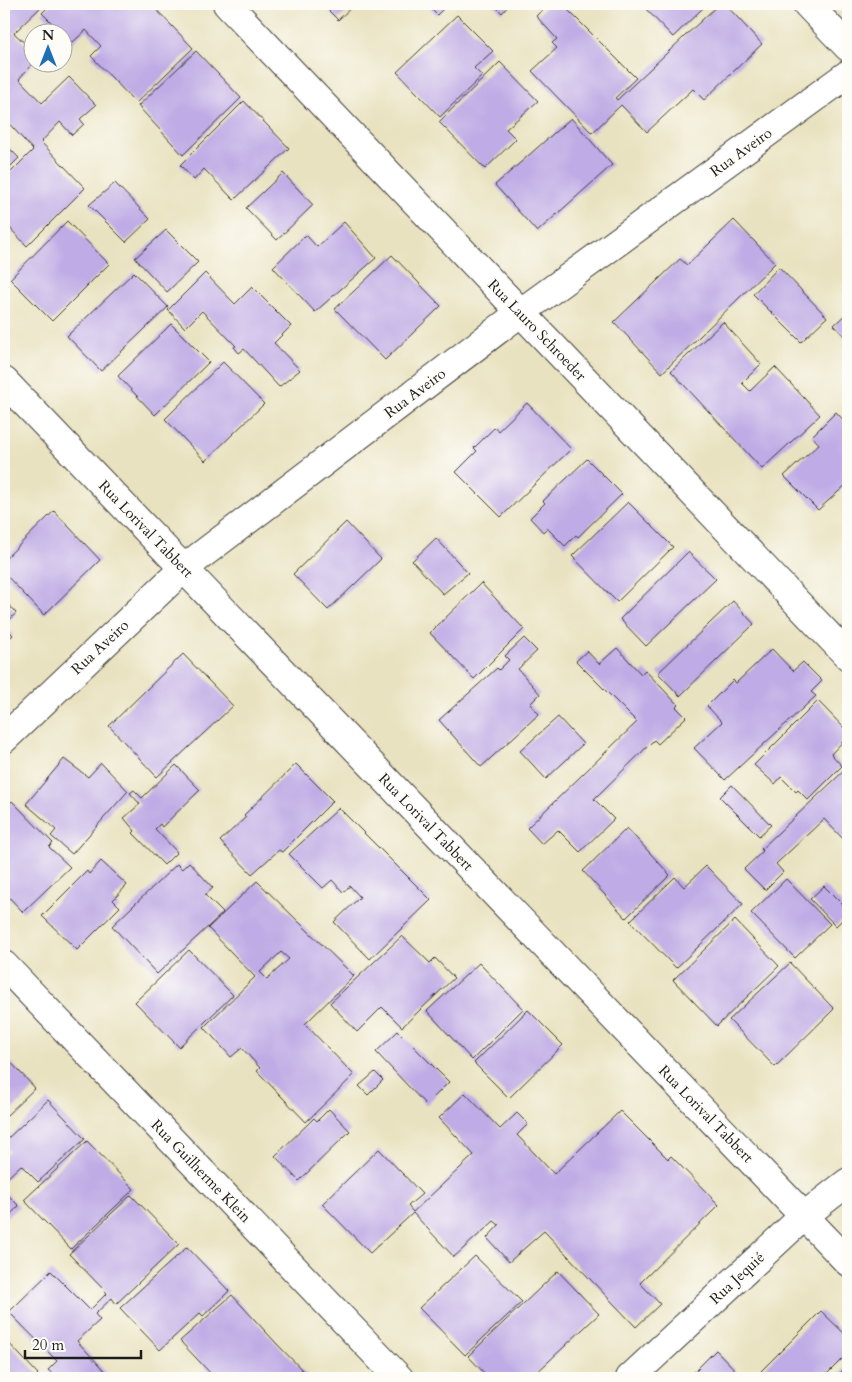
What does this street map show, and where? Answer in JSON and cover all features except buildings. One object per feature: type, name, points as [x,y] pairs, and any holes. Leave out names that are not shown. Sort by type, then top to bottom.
[{"type":"street","name":"Rua Lauro Schroeder","points":[[227,4],[848,656]]},
{"type":"street","points":[[807,4],[848,48]]},
{"type":"street","name":"Rua Aveiro","points":[[4,739],[183,568],[520,313],[848,74]]},
{"type":"street","name":"Rua Lorival Tabbert","points":[[4,381],[848,1262]]},
{"type":"street","name":"Rua Guilherme Klein","points":[[4,965],[399,1378]]},
{"type":"street","name":"Rua Jequié","points":[[630,1378],[804,1216],[848,1182]]}]
